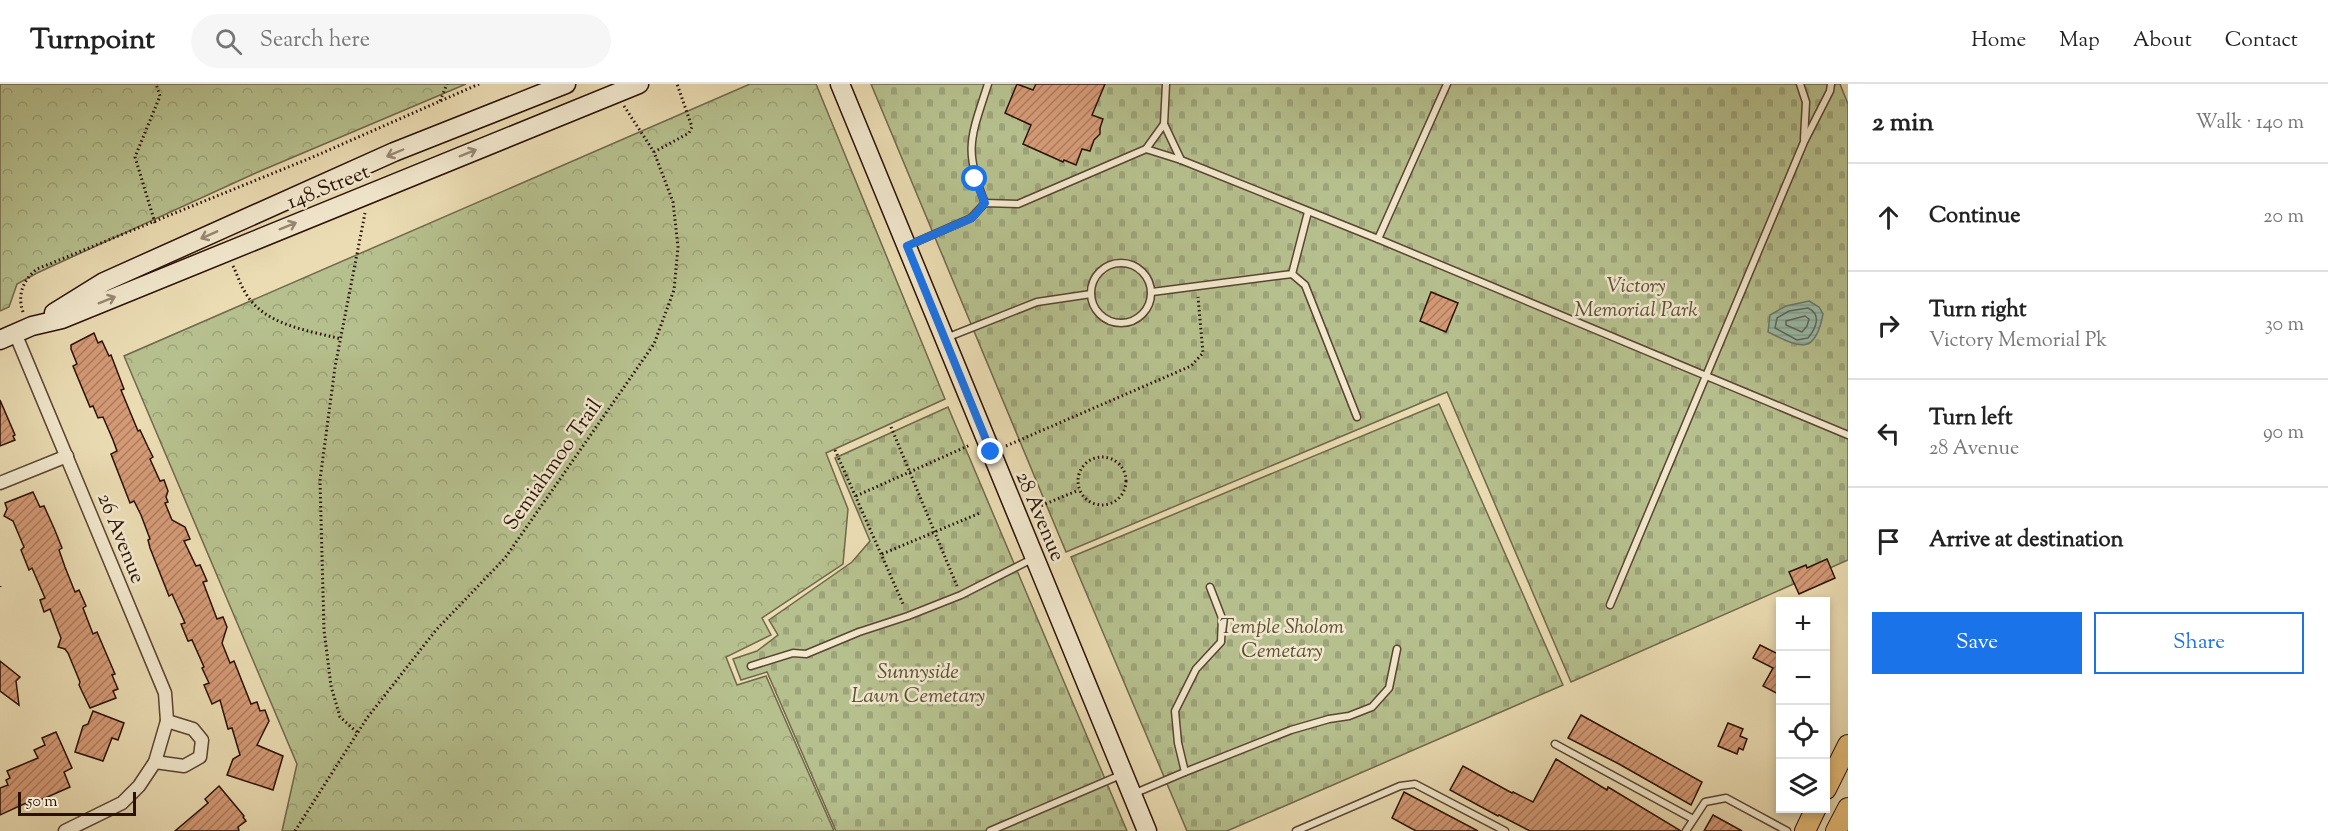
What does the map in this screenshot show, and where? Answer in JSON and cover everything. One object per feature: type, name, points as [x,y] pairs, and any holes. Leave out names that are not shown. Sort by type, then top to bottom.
[{"type":"main road","name":"148 Street","points":[[16,333],[104,282],[394,152],[566,84]]},
{"type":"main road","name":"148 Street","points":[[16,333],[62,319],[639,84]]},
{"type":"main road","name":"28 Avenue","points":[[840,84],[1147,831]]},
{"type":"main road","points":[[1830,781],[1848,745]]},
{"type":"main road","points":[[1836,831],[1848,808]]},
{"type":"main road","points":[[1804,831],[1813,813]]},
{"type":"street","name":"26 Avenue","points":[[16,333],[165,693],[167,721],[155,762],[139,786],[122,802],[65,831]]},
{"type":"street","points":[[0,483],[67,456]]},
{"type":"street","points":[[155,762],[184,766],[200,757],[202,740],[193,729],[167,721]]},
{"type":"lane","points":[[985,203],[975,179],[971,158],[971,136],[988,84]]},
{"type":"lane","points":[[1166,84],[1164,124],[1181,160]]},
{"type":"lane","points":[[1378,239],[1447,84]]},
{"type":"lane","points":[[1800,84],[1806,102],[1804,142]]},
{"type":"lane","points":[[1610,605],[1804,142],[1830,91],[1831,84]]},
{"type":"lane","points":[[985,203],[1018,204],[1146,149],[1164,124]]},
{"type":"lane","points":[[1146,149],[1181,160],[1378,239],[1848,435]]},
{"type":"lane","points":[[907,246],[972,218],[985,203]]},
{"type":"lane","points":[[1292,274],[1308,212]]},
{"type":"lane","points":[[1122,263],[1140,269],[1147,276],[1152,292],[1150,305],[1144,314],[1126,324],[1116,324],[1106,320],[1098,313],[1091,294],[1097,276],[1103,269],[1122,263]]},
{"type":"lane","points":[[1152,292],[1292,274],[1305,285],[1357,417]]},
{"type":"lane","points":[[944,339],[1037,302],[1091,294]]},
{"type":"lane","points":[[751,666],[793,653],[806,654],[859,632],[908,616],[961,595],[1035,558]]},
{"type":"lane","points":[[1185,772],[1178,743],[1175,711],[1196,669],[1221,642],[1222,618],[1210,587]]},
{"type":"lane","points":[[1132,794],[1291,730],[1349,716],[1372,707],[1389,688],[1397,649]]},
{"type":"lane","points":[[1555,744],[1693,819]]},
{"type":"lane","points":[[990,831],[1123,774]]},
{"type":"lane","points":[[1296,831],[1400,786],[1415,784],[1505,831]]},
{"type":"lane","points":[[1686,831],[1705,802],[1726,798],[1787,831]]},
{"type":"path","points":[[155,223],[135,157],[160,96],[156,84]]},
{"type":"path","points":[[440,102],[447,84]]},
{"type":"path","points":[[22,311],[21,286],[37,269],[155,223],[479,84]]},
{"type":"path","points":[[654,152],[692,130],[677,84]]},
{"type":"path","name":"Semiahmoo Trail","points":[[295,831],[357,732],[436,630],[506,558],[654,344],[674,290],[678,247],[673,202],[654,152],[627,112],[619,92]]},
{"type":"path","points":[[357,732],[340,717],[332,686],[324,630],[320,480],[334,367],[369,193]]},
{"type":"path","points":[[226,251],[245,294],[259,310],[284,324],[341,339]]},
{"type":"path","points":[[1002,448],[1191,366],[1203,353],[1197,287]]},
{"type":"path","points":[[891,427],[961,595]]},
{"type":"path","points":[[856,496],[970,445]]},
{"type":"path","points":[[835,450],[908,616]]},
{"type":"path","points":[[1096,458],[1112,459],[1124,470],[1126,485],[1119,499],[1112,503],[1097,505],[1089,502],[1079,490],[1078,482],[1082,467],[1096,458]]},
{"type":"path","points":[[1028,511],[1079,490]]},
{"type":"path","points":[[881,555],[980,513]]},
{"type":"green space","points":[[0,84],[466,84],[258,172],[37,273],[17,284],[9,307],[0,311]]},
{"type":"green space","points":[[750,84],[816,84],[945,399],[826,453],[848,509],[843,564],[762,618],[771,635],[726,657],[737,685],[766,676],[834,831],[282,831],[297,764],[124,356]]},
{"type":"green space","name":"Victory Memorial Park","points":[[871,84],[1840,84],[1848,104],[1848,560],[1571,682],[1447,392],[1066,552]]},
{"type":"green space","name":"Temple Sholom Cemetary","points":[[1439,404],[1563,685],[1227,831],[1187,831],[1071,557]]},
{"type":"green space","name":"Sunnyside Lawn Cemetary","points":[[948,407],[1127,831],[836,831],[767,672],[741,680],[733,659],[757,651],[778,635],[769,620],[852,562],[870,541],[835,458]]},
{"type":"water","points":[[1809,301],[1819,307],[1823,314],[1820,328],[1810,343],[1804,345],[1789,342],[1768,332],[1770,315],[1786,306]]},
{"type":"building","points":[[1017,84],[1033,90],[1036,84],[1105,84],[1092,115],[1103,119],[1100,134],[1094,140],[1090,151],[1082,149],[1076,165],[1064,160],[1063,162],[1023,144],[1031,125],[1005,113]]},
{"type":"building","points":[[1431,292],[1458,303],[1446,332],[1420,321]]},
{"type":"building","points":[[94,333],[98,343],[102,341],[109,356],[111,355],[124,389],[121,390],[138,431],[140,430],[153,457],[150,459],[160,481],[164,480],[168,491],[166,497],[168,502],[165,503],[172,520],[185,527],[190,539],[184,541],[196,566],[200,565],[207,581],[203,582],[217,619],[223,617],[227,627],[222,643],[230,663],[234,661],[251,704],[257,702],[260,711],[265,710],[269,721],[257,745],[283,756],[273,790],[227,775],[233,759],[240,755],[232,728],[228,729],[220,700],[212,704],[204,685],[209,683],[202,668],[204,667],[192,640],[188,641],[181,624],[185,623],[172,594],[169,596],[150,548],[148,540],[150,539],[141,515],[134,501],[130,503],[111,454],[117,451],[113,440],[103,417],[98,418],[93,406],[90,407],[73,366],[77,364],[71,345]]},
{"type":"building","points":[[0,400],[15,440],[0,446]]},
{"type":"building","points":[[33,492],[40,507],[44,506],[54,528],[62,548],[59,550],[75,592],[79,590],[86,606],[83,608],[93,634],[97,632],[115,674],[112,675],[118,689],[113,691],[116,698],[90,708],[68,653],[65,649],[58,647],[61,638],[50,609],[44,612],[40,600],[45,598],[32,568],[29,570],[21,550],[24,547],[13,521],[4,516],[7,509],[5,503]]},
{"type":"building","points":[[1827,559],[1835,578],[1799,594],[1789,572],[1806,565],[1807,568]]},
{"type":"building","points":[[1760,645],[1776,653],[1776,693],[1763,686],[1773,668],[1753,658]]},
{"type":"building","points":[[0,661],[20,677],[16,681],[19,705],[0,691]]},
{"type":"building","points":[[93,711],[124,723],[118,740],[112,738],[103,761],[75,752],[83,726],[88,724]]},
{"type":"building","points":[[1581,715],[1702,782],[1691,805],[1568,738]]},
{"type":"building","points":[[1728,723],[1743,729],[1740,736],[1747,739],[1743,750],[1739,748],[1737,754],[1718,746]]},
{"type":"building","points":[[56,732],[72,768],[64,772],[70,787],[0,815],[0,788],[8,785],[6,780],[10,778],[7,771],[38,758],[34,750],[45,745],[42,738]]},
{"type":"building","points":[[1556,759],[1681,831],[1530,831],[1450,790],[1463,766],[1533,802]]},
{"type":"building","points":[[219,786],[244,816],[246,821],[238,827],[239,831],[175,831],[208,803],[205,799]]},
{"type":"building","points":[[1404,792],[1478,831],[1416,831],[1392,818]]},
{"type":"building","points":[[1713,815],[1742,831],[1704,831]]},
{"type":"route","points":[[975,179],[985,203],[972,218],[907,246],[991,452]]}]
